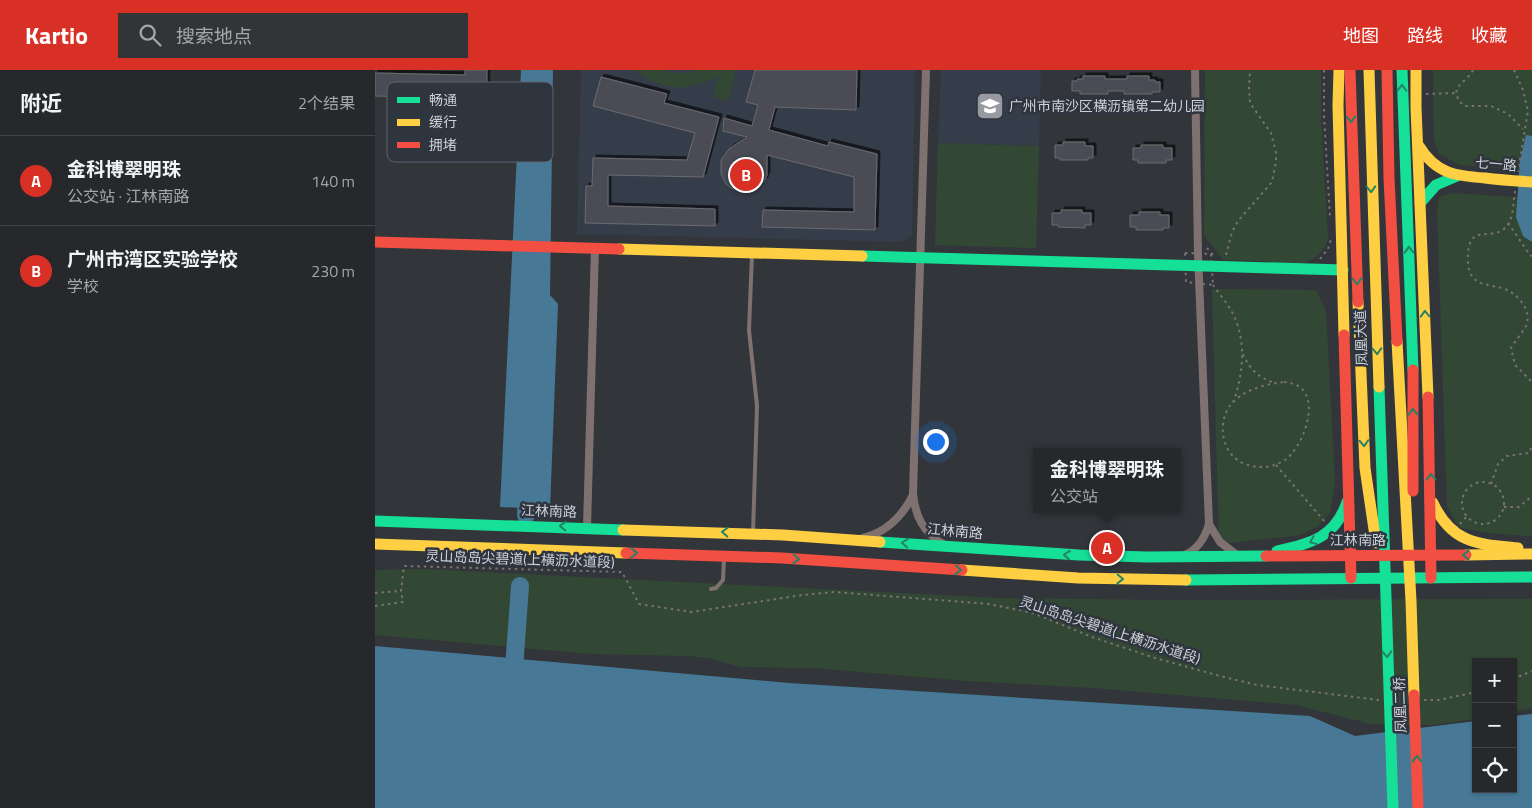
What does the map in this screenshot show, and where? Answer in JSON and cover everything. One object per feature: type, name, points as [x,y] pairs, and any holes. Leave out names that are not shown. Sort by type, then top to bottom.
[{"type":"main road","name":"凤凰大道","points":[[1339,70],[1338,105],[1351,578]]},
{"type":"main road","points":[[1350,70],[1365,468],[1385,605]]},
{"type":"main road","name":"凤凰大道","points":[[1369,70],[1385,605]]},
{"type":"main road","points":[[1387,70],[1389,178],[1411,601]]},
{"type":"main road","points":[[1402,70],[1414,444],[1411,601]]},
{"type":"main road","points":[[1417,70],[1431,498],[1431,578]]},
{"type":"main road","points":[[1418,144],[1427,159],[1441,170],[1457,176]]},
{"type":"main road","points":[[1420,203],[1435,184],[1457,176]]},
{"type":"main road","name":"七一路","points":[[1457,176],[1532,182]]},
{"type":"main road","points":[[375,242],[1343,270]]},
{"type":"main road","points":[[1256,555],[1304,545],[1319,539],[1332,530],[1341,518],[1347,505],[1349,490]]},
{"type":"main road","points":[[1431,498],[1443,523],[1453,533],[1463,539],[1485,545],[1532,550]]},
{"type":"main road","name":"江林南路","points":[[375,521],[753,533],[1079,555],[1532,554]]},
{"type":"main road","points":[[375,544],[724,556],[848,562],[1078,578],[1147,580],[1532,577]]},
{"type":"main road","name":"凤凰二桥","points":[[1411,601],[1418,808]]},
{"type":"main road","name":"凤凰二桥","points":[[1385,605],[1393,808]]},
{"type":"street","points":[[926,70],[913,493],[914,506],[918,518],[933,539],[944,546]]},
{"type":"street","points":[[1183,556],[1197,547],[1207,532],[1209,524],[1199,266],[1195,70]]},
{"type":"street","points":[[587,527],[595,248]]},
{"type":"street","points":[[859,539],[874,535],[898,519],[907,507],[913,493]]},
{"type":"street","points":[[1209,524],[1220,542],[1237,555]]},
{"type":"lane","points":[[751,253],[749,330],[757,406],[753,533]]},
{"type":"lane","points":[[711,589],[716,588],[723,580],[724,556]]},
{"type":"path","points":[[1225,257],[1232,232],[1238,221],[1272,182],[1274,172],[1276,153],[1271,133],[1250,104],[1251,70]]},
{"type":"path","points":[[1324,70],[1324,116],[1330,219]]},
{"type":"path","points":[[1473,70],[1471,76],[1461,82],[1457,93],[1460,102],[1464,106],[1491,106],[1508,114],[1524,129]]},
{"type":"path","points":[[1514,70],[1523,90],[1528,111],[1513,180],[1510,221],[1505,228],[1499,231],[1492,234],[1480,234],[1473,238],[1469,246],[1468,260],[1470,273],[1481,284],[1508,290],[1520,300],[1527,311],[1526,325],[1511,348],[1515,365],[1532,382]]},
{"type":"path","points":[[1417,94],[1457,93]]},
{"type":"path","points":[[1508,223],[1532,256]]},
{"type":"path","points":[[1316,262],[1325,254],[1331,238]]},
{"type":"path","points":[[1205,246],[1219,260]]},
{"type":"path","points":[[1213,285],[1233,314],[1245,361],[1259,376],[1277,383]]},
{"type":"path","points":[[1233,403],[1244,394],[1257,388],[1277,383],[1294,384],[1303,390],[1308,398],[1308,420],[1299,443],[1293,452],[1285,460],[1275,465],[1260,467],[1244,464],[1235,459],[1226,449],[1223,429],[1224,419],[1233,403],[1240,378],[1242,352]]},
{"type":"path","points":[[1491,484],[1498,464],[1507,456],[1529,453],[1532,446]]},
{"type":"path","points":[[1275,465],[1332,530]]},
{"type":"path","points":[[1478,483],[1491,484],[1497,487],[1502,493],[1504,507],[1498,519],[1485,524],[1472,521],[1467,516],[1462,504],[1466,491],[1478,483]]},
{"type":"path","points":[[1504,507],[1519,507],[1532,496]]},
{"type":"path","name":"灵山岛岛尖碧道(上横沥水道段)","points":[[375,606],[403,602],[401,591],[404,566],[622,572],[639,604],[692,612],[835,592],[989,604],[1033,613],[1099,640],[1220,676],[1257,685],[1381,700]]},
{"type":"path","points":[[375,593],[401,591]]},
{"type":"path","points":[[1517,678],[1532,672]]},
{"type":"path","points":[[1420,700],[1439,700],[1472,693]]},
{"type":"shaded area","points":[[581,70],[915,70],[912,235],[901,242],[577,234]]},
{"type":"shaded area","name":"广州市南沙区横沥镇第二幼儿园","points":[[941,70],[1041,70],[1039,146],[938,143]]},
{"type":"green space","points":[[635,70],[662,70],[685,73],[698,70],[736,70],[728,101],[713,97],[718,76],[696,85],[675,87],[655,82]]},
{"type":"green space","points":[[1205,70],[1321,70],[1321,116],[1328,237],[1323,250],[1313,259],[1304,263],[1223,260],[1204,235]]},
{"type":"green space","points":[[1433,70],[1532,70],[1532,170],[1460,165],[1439,154],[1434,139]]},
{"type":"green space","points":[[938,143],[1039,146],[1036,248],[935,245]]},
{"type":"green space","points":[[1452,193],[1532,198],[1532,536],[1476,531],[1458,527],[1447,506],[1437,211],[1439,197]]},
{"type":"green space","points":[[1212,289],[1316,290],[1326,311],[1335,484],[1330,513],[1317,527],[1301,535],[1219,544]]},
{"type":"green space","points":[[424,569],[999,598],[1171,600],[1532,599],[1532,708],[1517,711],[1517,658],[1472,658],[1472,720],[1432,725],[1371,724],[1296,705],[815,668],[741,667],[708,658],[688,656],[592,654],[375,635],[375,570]]},
{"type":"water","points":[[521,70],[553,70],[553,82],[520,82]]},
{"type":"water","points":[[1526,135],[1532,136],[1532,242],[1523,236],[1516,217],[1520,161]]},
{"type":"water","points":[[517,162],[552,162],[550,295],[558,304],[550,509],[500,507]]},
{"type":"water","points":[[375,646],[789,683],[1310,716],[1355,736],[1472,721],[1472,793],[1517,793],[1517,716],[1532,714],[1532,808],[375,808]]},
{"type":"building","points":[[465,70],[487,70],[487,82],[387,82],[387,96],[375,96],[375,73],[465,75]]},
{"type":"building","points":[[755,70],[857,70],[856,110],[775,107],[769,130],[828,146],[829,142],[877,154],[875,230],[762,227],[763,210],[854,212],[854,177],[767,155],[767,175],[757,188],[741,191],[731,188],[726,184],[721,174],[721,160],[729,149],[747,137],[723,131],[724,118],[752,126],[758,105],[746,102]]},
{"type":"building","points":[[1083,76],[1127,79],[1127,76],[1149,76],[1149,80],[1160,82],[1160,92],[1152,92],[1152,94],[1124,94],[1124,91],[1108,91],[1108,94],[1080,94],[1080,91],[1072,91],[1072,81],[1083,79]]},
{"type":"building","points":[[601,77],[667,94],[664,103],[719,117],[703,177],[608,175],[608,206],[715,209],[715,226],[585,223],[586,186],[592,186],[593,158],[687,160],[695,133],[593,106]]},
{"type":"building","points":[[1063,142],[1085,142],[1085,146],[1093,146],[1093,158],[1088,158],[1088,160],[1060,160],[1060,158],[1055,158],[1055,145],[1063,145]]},
{"type":"building","points":[[1141,145],[1163,145],[1163,148],[1172,148],[1172,160],[1166,160],[1166,163],[1138,163],[1138,160],[1133,160],[1133,148],[1141,148]]},
{"type":"building","points":[[1061,210],[1082,210],[1082,213],[1091,213],[1091,225],[1085,225],[1085,228],[1052,225],[1052,213],[1061,213]]},
{"type":"building","points":[[1139,212],[1160,212],[1160,215],[1169,215],[1169,228],[1163,228],[1163,230],[1136,230],[1136,227],[1130,227],[1130,215],[1139,215]]},
{"type":"waterway","points":[[526,515],[528,485]]},
{"type":"waterway","points":[[513,682],[520,586]]},
{"type":"traffic: fast","points":[[1402,70],[1413,370]]},
{"type":"traffic: fast","points":[[1420,203],[1436,185],[1457,176]]},
{"type":"traffic: fast","points":[[862,256],[1343,270]]},
{"type":"traffic: fast","points":[[1379,387],[1393,808]]},
{"type":"traffic: fast","points":[[1277,551],[1301,545],[1329,531],[1336,524],[1347,502]]},
{"type":"traffic: fast","points":[[375,521],[623,530]]},
{"type":"traffic: fast","points":[[880,542],[1079,555],[1147,557],[1266,556]]},
{"type":"traffic: fast","points":[[1186,580],[1532,577]]},
{"type":"traffic: slow","points":[[1339,70],[1338,105],[1344,335]]},
{"type":"traffic: slow","points":[[1369,70],[1379,387]]},
{"type":"traffic: slow","points":[[1416,70],[1428,397]]},
{"type":"traffic: slow","points":[[1419,146],[1432,163],[1447,172],[1465,176],[1532,182]]},
{"type":"traffic: slow","points":[[619,249],[862,256]]},
{"type":"traffic: slow","points":[[1358,302],[1365,468],[1376,543]]},
{"type":"traffic: slow","points":[[1397,341],[1411,601],[1414,695]]},
{"type":"traffic: slow","points":[[1433,503],[1440,517],[1458,534],[1479,543],[1518,548]]},
{"type":"traffic: slow","points":[[623,530],[783,535],[880,542]]},
{"type":"traffic: slow","points":[[375,544],[626,553]]},
{"type":"traffic: slow","points":[[1466,555],[1532,554]]},
{"type":"traffic: slow","points":[[962,570],[1078,578],[1186,580]]},
{"type":"traffic: jam","points":[[1350,70],[1358,302]]},
{"type":"traffic: jam","points":[[1387,70],[1389,178],[1397,341]]},
{"type":"traffic: jam","points":[[375,242],[619,249]]},
{"type":"traffic: jam","points":[[1344,335],[1351,578]]},
{"type":"traffic: jam","points":[[1413,370],[1413,491]]},
{"type":"traffic: jam","points":[[1428,397],[1431,578]]},
{"type":"traffic: jam","points":[[626,553],[782,558],[962,570]]},
{"type":"traffic: jam","points":[[1266,556],[1466,555]]},
{"type":"traffic: jam","points":[[1414,695],[1418,808]]},
{"type":"place","name":"广州市南沙区横沥镇第二幼儿园","points":[[990,106]]},
{"type":"place","name":"广州市湾区实验学校","points":[[746,175]]},
{"type":"place","name":"金科博翠明珠","points":[[1107,548]]}]
